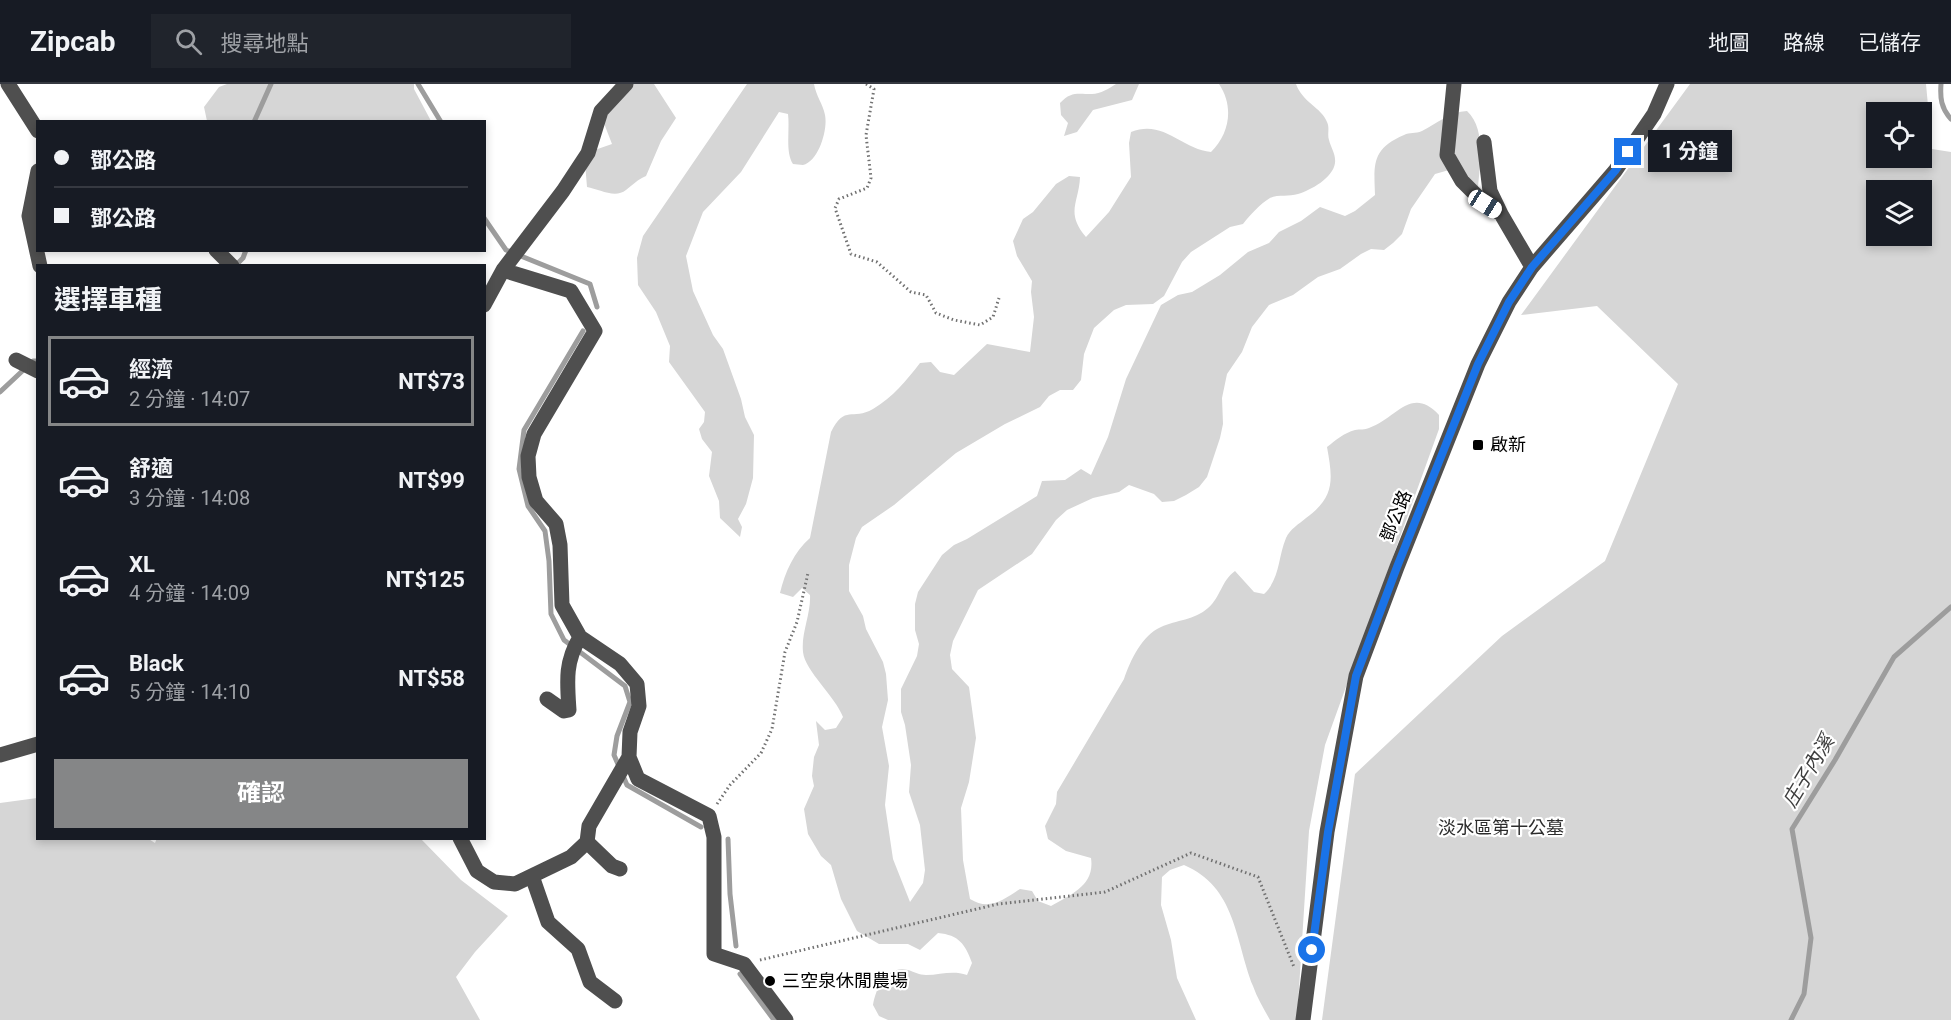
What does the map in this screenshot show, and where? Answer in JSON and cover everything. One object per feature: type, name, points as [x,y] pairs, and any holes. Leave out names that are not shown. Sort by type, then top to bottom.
[{"type":"street","points":[[8,84],[36,128]]},
{"type":"street","points":[[486,301],[503,270],[563,191],[588,153],[600,111],[626,84]]},
{"type":"street","points":[[1454,84],[1447,155],[1462,181],[1485,204],[1501,214]]},
{"type":"street","name":"鄧公路","points":[[1303,1020],[1328,832],[1356,676],[1478,364],[1509,302],[1532,267],[1615,171],[1654,114],[1667,84]]},
{"type":"street","points":[[1484,142],[1490,191],[1532,267]]},
{"type":"street","points":[[36,180],[28,216],[36,249]]},
{"type":"street","points":[[218,252],[230,264]]},
{"type":"street","points":[[503,270],[571,291],[595,331],[534,434],[528,456],[529,477],[536,501],[556,524],[560,545],[562,605],[580,637],[620,664],[637,684],[639,706],[630,732],[629,757],[638,779],[709,816],[714,837],[714,954],[744,964],[786,1020]]},
{"type":"street","points":[[16,360],[36,370]]},
{"type":"street","points":[[547,699],[564,711],[569,710],[567,683],[570,653],[580,637]]},
{"type":"street","points":[[0,755],[36,745]]},
{"type":"street","points":[[461,840],[477,871],[494,882],[515,884],[571,857],[587,842],[590,826],[629,757]]},
{"type":"street","points":[[587,842],[612,866],[621,869]]},
{"type":"street","points":[[532,876],[548,922],[578,949],[590,982],[615,1001]]},
{"type":"path","points":[[866,84],[874,90],[866,135],[872,178],[867,188],[839,199],[835,208],[851,254],[877,262],[911,292],[926,295],[936,313],[954,320],[980,325],[993,317],[999,297]]},
{"type":"path","points":[[709,816],[730,785],[760,753],[772,729],[785,652],[797,622],[808,573]]},
{"type":"path","points":[[744,964],[998,904],[1105,892],[1191,853],[1258,877],[1306,997]]},
{"type":"green space","points":[[227,84],[414,84],[414,89],[430,120],[207,120],[204,107],[219,87]]},
{"type":"green space","points":[[620,84],[654,84],[676,118],[661,141],[646,176],[622,193],[612,194],[587,187],[585,163],[589,152],[612,144],[600,113]]},
{"type":"green space","points":[[747,84],[814,84],[826,121],[824,136],[814,157],[803,165],[793,164],[788,147],[788,114],[779,112],[741,172],[703,212],[686,256],[693,291],[713,335],[723,349],[745,417],[754,435],[753,478],[746,504],[738,519],[742,527],[740,537],[720,518],[719,501],[709,476],[712,452],[702,439],[699,429],[704,422],[705,412],[669,362],[670,346],[656,312],[638,285],[637,258],[643,236]]},
{"type":"green space","points":[[1116,84],[1139,84],[1132,100],[1093,110],[1077,132],[1064,136],[1068,123],[1061,115],[1060,103],[1064,99],[1071,95],[1098,93]]},
{"type":"green space","points":[[1219,84],[1296,84],[1303,96],[1321,112],[1328,124],[1328,138],[1335,160],[1330,174],[1321,183],[1303,192],[1270,198],[1243,224],[1230,227],[1191,252],[1182,262],[1164,296],[1153,304],[1126,305],[1114,310],[1094,328],[1084,354],[1081,380],[1073,390],[1060,390],[1049,396],[1040,407],[1005,424],[956,453],[894,505],[862,527],[856,538],[849,565],[849,591],[863,616],[866,629],[883,662],[886,674],[888,700],[882,727],[889,766],[885,805],[893,859],[910,902],[923,883],[925,870],[920,825],[909,792],[911,765],[901,712],[901,689],[917,656],[919,644],[915,630],[915,604],[918,592],[942,555],[954,545],[1037,496],[1042,481],[1065,480],[1081,469],[1091,475],[1108,437],[1126,379],[1161,305],[1178,295],[1192,292],[1220,275],[1248,252],[1269,243],[1279,232],[1301,221],[1320,207],[1345,216],[1355,211],[1375,195],[1375,167],[1380,152],[1385,146],[1404,135],[1422,131],[1449,116],[1467,111],[1473,118],[1479,137],[1478,187],[1449,170],[1435,174],[1411,209],[1402,234],[1393,243],[1384,250],[1371,249],[1361,254],[1340,269],[1318,277],[1293,295],[1269,305],[1252,327],[1242,352],[1227,374],[1222,398],[1223,424],[1220,438],[1207,477],[1199,487],[1174,501],[1162,502],[1154,494],[1129,485],[1119,492],[1093,498],[1067,510],[1056,520],[1032,554],[978,590],[953,641],[950,655],[952,669],[969,687],[976,738],[969,782],[961,808],[963,860],[970,899],[983,904],[996,903],[1020,889],[1032,891],[1038,901],[1051,906],[1074,893],[1086,882],[1091,867],[1091,858],[1066,851],[1048,839],[1045,826],[1056,804],[1057,792],[1124,679],[1133,657],[1143,642],[1161,627],[1203,612],[1216,599],[1227,579],[1235,571],[1254,592],[1264,594],[1276,575],[1283,545],[1288,535],[1322,503],[1327,495],[1331,478],[1327,447],[1351,431],[1367,429],[1379,424],[1412,404],[1420,403],[1439,415],[1439,429],[1325,745],[1309,831],[1297,1020],[1270,1020],[1255,990],[1224,901],[1201,875],[1184,865],[1170,870],[1162,877],[1161,905],[1171,940],[1177,978],[1196,1020],[888,1020],[879,1016],[873,1005],[880,985],[888,974],[900,969],[924,975],[951,973],[967,975],[972,963],[960,942],[945,934],[938,933],[920,950],[908,944],[879,944],[857,931],[841,899],[831,865],[821,856],[808,834],[804,809],[814,786],[812,776],[814,757],[819,745],[816,721],[825,730],[836,728],[843,717],[809,667],[803,652],[810,595],[802,588],[793,597],[780,593],[791,563],[810,538],[831,432],[841,418],[866,412],[887,399],[920,363],[931,362],[940,372],[954,375],[987,344],[1030,352],[1034,317],[1032,281],[1017,256],[1013,241],[1023,219],[1033,212],[1056,184],[1069,176],[1080,177],[1075,214],[1076,221],[1086,237],[1109,212],[1131,177],[1129,143],[1131,132],[1153,129],[1200,150],[1211,152],[1222,136],[1228,119],[1227,101]]},
{"type":"green space","name":"淡水區第十公墓","points":[[1690,84],[1926,84],[1928,102],[1866,102],[1866,168],[1932,168],[1932,149],[1951,152],[1951,1020],[1322,1020],[1355,774],[1502,636],[1605,561],[1678,384],[1597,306],[1521,315]]},
{"type":"green space","points":[[36,798],[36,840],[150,840],[155,843],[156,840],[422,840],[461,880],[508,916],[456,977],[480,1020],[0,1020],[0,803]]},
{"type":"waterway","points":[[255,120],[271,84]]},
{"type":"waterway","points":[[418,84],[440,120]]},
{"type":"waterway","name":"庄子內溪","points":[[1941,84],[1942,103],[1951,119]]},
{"type":"waterway","points":[[486,221],[506,250],[590,284],[597,307]]},
{"type":"waterway","points":[[237,264],[245,252]]},
{"type":"waterway","points":[[583,331],[524,430],[519,469],[528,506],[545,531],[549,561],[551,614],[564,640],[625,686],[630,702],[617,736],[614,755],[627,785],[701,827]]},
{"type":"waterway","points":[[0,392],[33,361],[36,361]]},
{"type":"waterway","name":"庄子內溪","points":[[1791,1020],[1804,994],[1811,938],[1792,829],[1894,657],[1951,607]]},
{"type":"waterway","points":[[728,839],[730,894],[736,946]]},
{"type":"waterway","points":[[740,974],[774,1020]]},
{"type":"place","name":"啟新","points":[[1478,445]]},
{"type":"place","name":"三空泉休閒農場","points":[[770,981]]},
{"type":"route","points":[[1312,950],[1328,832],[1356,676],[1397,567],[1478,364],[1509,302],[1532,267],[1615,171],[1628,152]]}]
